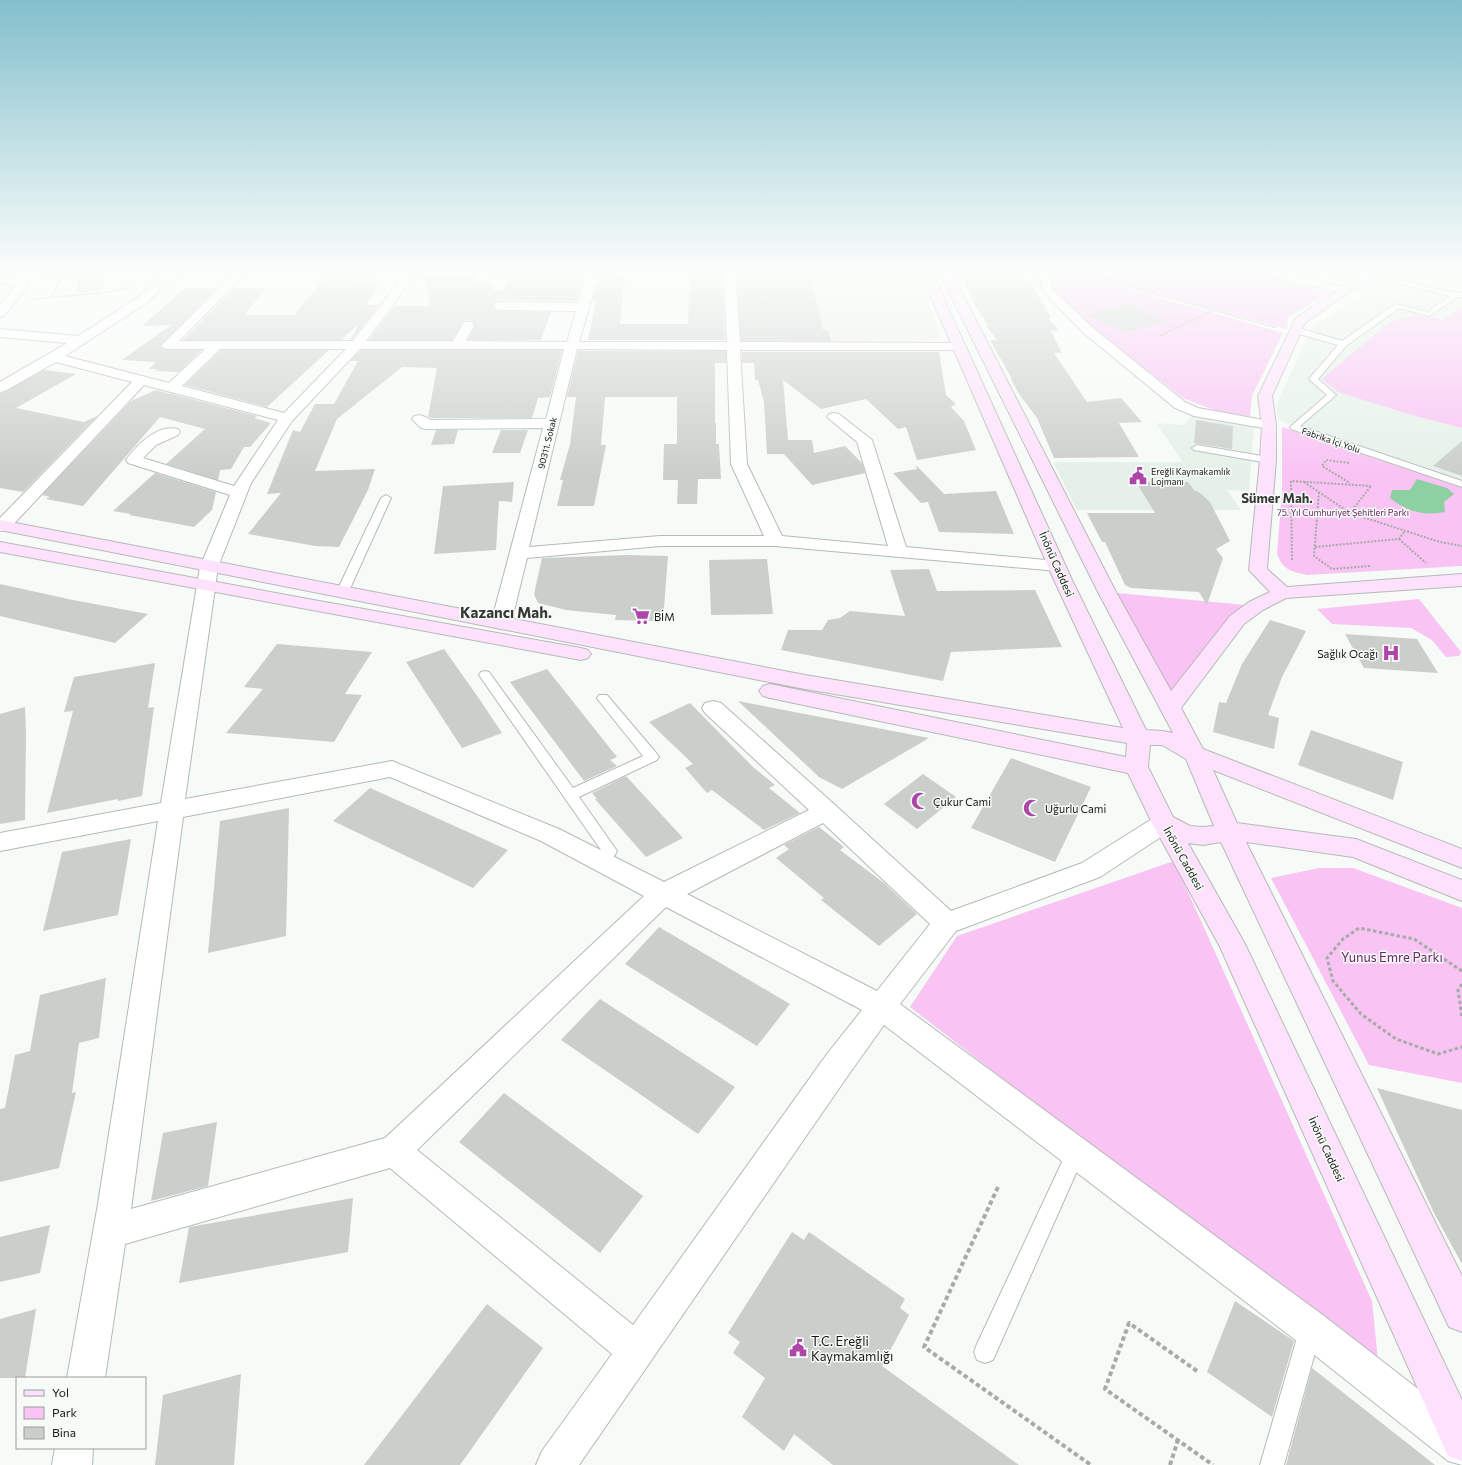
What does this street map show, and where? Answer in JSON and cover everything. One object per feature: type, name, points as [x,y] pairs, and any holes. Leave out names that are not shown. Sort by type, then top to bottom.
[{"type":"main road","name":"İnönü Caddesi","points":[[956,338],[1057,566],[1139,738],[1137,767],[1164,823],[1232,944],[1462,1442]]},
{"type":"main road","points":[[979,338],[1104,585],[1195,754],[1228,831],[1462,1314]]},
{"type":"main road","points":[[1282,593],[1258,570],[1268,460],[1269,425],[1265,396],[1292,338]]},
{"type":"main road","points":[[1,526],[208,576],[706,677],[1137,767]]},
{"type":"main road","points":[[3,550],[342,593],[805,682],[1139,738],[1157,736],[1176,742],[1195,754],[1462,859]]},
{"type":"main road","points":[[1169,708],[1238,620],[1256,606],[1282,593],[1462,580]]},
{"type":"main road","points":[[1164,823],[1179,832],[1197,836],[1215,836],[1228,831],[1356,848],[1462,891]]},
{"type":"street","points":[[62,338],[81,340]]},
{"type":"street","points":[[176,338],[168,346],[959,346]]},
{"type":"street","points":[[86,1377],[110,1232],[208,576],[243,483],[286,418],[362,338]]},
{"type":"street","points":[[458,345],[461,338]]},
{"type":"street","name":"90311. Sokak","points":[[501,623],[574,338]]},
{"type":"street","points":[[734,338],[739,464],[775,541]]},
{"type":"street","points":[[1098,338],[1180,405],[1194,412],[1269,425]]},
{"type":"street","points":[[0,388],[81,340]]},
{"type":"street","points":[[172,388],[217,345]]},
{"type":"street","points":[[54,357],[286,418]]},
{"type":"street","points":[[1,526],[141,380]]},
{"type":"street","points":[[834,417],[864,440],[899,552]]},
{"type":"street","points":[[419,419],[426,425],[552,423]]},
{"type":"street","points":[[173,432],[154,438],[143,447],[134,460],[239,493]]},
{"type":"street","points":[[520,553],[660,541],[775,541],[1057,566]]},
{"type":"street","points":[[713,708],[827,811],[947,924]]},
{"type":"street","points":[[0,842],[392,769],[550,835],[882,1007],[1311,1329],[1462,1447]]},
{"type":"street","points":[[110,1232],[394,1151],[664,894],[827,811]]},
{"type":"street","points":[[556,1465],[838,1064],[921,954],[947,924],[1091,870],[1164,823]]},
{"type":"street","points":[[394,1151],[636,1351]]},
{"type":"street","points":[[72,1465],[74,1449]]},
{"type":"lane","points":[[1320,338],[1343,344]]},
{"type":"lane","name":"Fabrika İçi Yolu","points":[[1351,338],[1343,344],[1313,379],[1332,395],[1294,427],[1462,484]]},
{"type":"lane","points":[[1197,448],[1268,460]]},
{"type":"lane","points":[[342,593],[386,498]]},
{"type":"lane","points":[[485,675],[610,851],[599,861]]},
{"type":"lane","points":[[571,795],[652,757],[603,698]]},
{"type":"lane","points":[[985,1352],[1076,1153]]},
{"type":"lane","points":[[1272,1465],[1311,1329]]},
{"type":"path","points":[[1350,464],[1326,460],[1322,466],[1352,484]]},
{"type":"path","points":[[1292,560],[1291,481],[1371,486],[1350,513]]},
{"type":"path","points":[[1304,482],[1350,513],[1440,542],[1462,546]]},
{"type":"path","points":[[1319,492],[1314,556],[1332,569],[1371,566]]},
{"type":"path","points":[[1399,539],[1405,531]]},
{"type":"path","points":[[1315,547],[1399,539],[1426,563]]},
{"type":"path","points":[[1418,563],[1433,562]]},
{"type":"path","points":[[1462,971],[1437,952],[1414,938],[1359,928],[1343,938],[1327,958],[1333,981],[1361,1014],[1396,1039],[1438,1054],[1462,1047]]},
{"type":"path","points":[[1462,984],[1458,990],[1462,1018]]},
{"type":"path","points":[[1197,1371],[1129,1323],[1105,1389],[1213,1465]]},
{"type":"path","points":[[1170,1465],[1178,1440]]},
{"type":"shaded area","points":[[745,338],[940,338],[941,340],[745,341]]},
{"type":"shaded area","points":[[1307,338],[1462,338],[1462,482],[1278,420],[1276,406]]},
{"type":"shaded area","name":"Ereğli Kaymakamlık Lojmanı","points":[[1191,416],[1254,427],[1249,491],[1227,490],[1241,510],[1077,510],[1053,462],[1183,462],[1156,423],[1184,425]]},
{"type":"shaded area","points":[[1417,479],[1447,488],[1454,494],[1444,502],[1445,512],[1416,512],[1403,507],[1390,498],[1392,490],[1410,490]]},
{"type":"green space","points":[[1107,338],[1280,338],[1252,396],[1250,416],[1221,413],[1183,398]]},
{"type":"green space","points":[[1370,338],[1462,338],[1462,428],[1415,416],[1338,392],[1322,379]]},
{"type":"green space","name":"75. Yıl Cumhuriyet Şehitleri Parkı","points":[[1282,427],[1462,488],[1462,566],[1307,575],[1292,571],[1285,567],[1277,554],[1282,492]]},
{"type":"green space","points":[[1107,592],[1256,606],[1169,708]]},
{"type":"green space","points":[[1419,599],[1461,652],[1459,656],[1446,657],[1432,640],[1411,628],[1332,624],[1317,609]]},
{"type":"green space","points":[[1174,861],[1372,1301],[1379,1370],[910,1007],[957,936]]},
{"type":"green space","name":"Yunus Emre Parkı","points":[[1319,868],[1353,868],[1462,908],[1462,1083],[1369,1065],[1271,878]]},
{"type":"building","points":[[152,338],[168,338],[161,345],[163,349],[201,350],[179,372],[155,371],[158,369],[149,369],[156,362],[122,360]]},
{"type":"building","points":[[185,338],[343,338],[341,340],[183,340]]},
{"type":"building","points":[[370,338],[453,338],[452,340],[369,340]]},
{"type":"building","points":[[469,338],[542,338],[541,340],[468,340]]},
{"type":"building","points":[[588,338],[725,338],[725,340],[588,340]]},
{"type":"building","points":[[741,338],[830,338],[831,341],[741,341]]},
{"type":"building","points":[[996,338],[1055,338],[1062,353],[1054,353],[1087,402],[1121,398],[1142,422],[1119,423],[1139,457],[1054,458],[1037,418],[1019,394],[990,340],[997,340]]},
{"type":"building","points":[[221,350],[329,350],[267,407],[185,385]]},
{"type":"building","points":[[361,350],[562,350],[550,397],[538,398],[532,418],[430,418],[428,417],[437,368],[402,367],[337,419],[315,471],[375,469],[368,490],[339,547],[315,546],[248,534],[281,493],[267,494],[293,430],[300,432],[315,404],[334,404],[358,361],[350,361]]},
{"type":"building","points":[[578,351],[726,351],[726,363],[715,363],[716,444],[719,444],[721,479],[698,479],[697,504],[677,504],[678,480],[663,480],[664,444],[677,444],[677,397],[605,397],[601,445],[606,445],[594,506],[557,506],[563,480],[560,480],[570,444],[576,397],[567,397]]},
{"type":"building","points":[[742,352],[939,352],[946,395],[956,404],[951,407],[964,421],[976,450],[917,460],[906,427],[898,429],[866,399],[821,409],[783,380],[788,440],[812,440],[814,453],[845,446],[862,463],[865,473],[812,485],[784,454],[767,454],[764,402],[758,380],[755,380],[754,363],[742,363]]},
{"type":"building","points":[[44,370],[76,374],[16,408],[84,422],[97,416],[23,492],[0,488],[0,394]]},
{"type":"building","points":[[156,390],[257,416],[254,418],[271,423],[250,447],[244,447],[231,469],[220,470],[218,480],[166,464],[205,429],[160,417],[83,506],[46,499],[50,497],[42,495],[131,401]]},
{"type":"building","points":[[1196,420],[1233,426],[1232,449],[1194,443]]},
{"type":"building","points":[[436,430],[458,430],[454,444],[431,445]]},
{"type":"building","points":[[501,430],[528,430],[520,453],[492,453]]},
{"type":"building","points":[[1462,441],[1462,476],[1433,466]]},
{"type":"building","points":[[916,465],[944,494],[996,491],[1014,534],[939,532],[928,502],[921,503],[893,473],[917,469]]},
{"type":"building","points":[[155,473],[216,492],[212,510],[194,527],[113,511]]},
{"type":"building","points":[[514,482],[512,502],[499,501],[496,550],[434,554],[443,486]]},
{"type":"building","points":[[1136,482],[1188,482],[1194,490],[1210,502],[1230,541],[1216,549],[1223,558],[1207,605],[1199,592],[1131,588],[1125,585],[1105,542],[1102,542],[1087,513],[1155,513]]},
{"type":"building","points":[[627,555],[668,556],[663,621],[615,620],[616,615],[566,610],[538,603],[534,594],[542,558]]},
{"type":"building","points":[[767,559],[773,614],[711,615],[709,560]]},
{"type":"building","points":[[929,569],[937,591],[1035,590],[1062,647],[951,652],[943,681],[781,650],[788,630],[822,630],[828,620],[840,618],[850,611],[905,616],[890,570]]},
{"type":"building","points":[[0,584],[148,614],[115,643],[0,616]]},
{"type":"building","points":[[1270,620],[1306,631],[1282,677],[1268,715],[1279,718],[1274,749],[1213,732],[1219,702],[1226,703],[1242,664]]},
{"type":"building","name":"Sağlık Ocağı","points":[[1345,634],[1417,639],[1438,673],[1364,668]]},
{"type":"building","points":[[277,644],[372,652],[345,694],[362,695],[334,742],[226,733],[263,689],[244,687]]},
{"type":"building","points":[[444,649],[502,733],[462,748],[406,662]]},
{"type":"building","points":[[155,663],[148,708],[154,707],[142,796],[118,801],[118,799],[47,813],[73,711],[64,712],[74,677]]},
{"type":"building","points":[[547,669],[617,757],[610,760],[617,766],[584,781],[510,682]]},
{"type":"building","points":[[738,701],[929,738],[842,789],[819,777]]},
{"type":"building","points":[[690,703],[753,767],[775,785],[769,788],[800,813],[764,830],[712,790],[707,793],[685,768],[693,764],[649,722]]},
{"type":"building","points":[[25,707],[25,820],[0,824],[0,714]]},
{"type":"building","points":[[1311,730],[1403,762],[1393,800],[1298,765]]},
{"type":"building","name":"Uğurlu Cami","points":[[1011,758],[1091,787],[1055,862],[971,828]]},
{"type":"building","name":"Çukur Cami","points":[[923,774],[956,797],[917,829],[884,804]]},
{"type":"building","points":[[626,776],[683,838],[646,857],[595,799],[597,799],[592,793]]},
{"type":"building","points":[[370,788],[508,850],[473,888],[333,821]]},
{"type":"building","points":[[289,808],[286,936],[208,953],[220,821]]},
{"type":"building","points":[[819,827],[844,847],[840,850],[884,883],[917,914],[879,946],[821,900],[824,898],[776,858],[789,849],[784,845]]},
{"type":"building","points":[[131,839],[118,915],[43,931],[62,852]]},
{"type":"building","points":[[659,927],[790,1004],[757,1046],[625,964]]},
{"type":"building","points":[[106,978],[99,1038],[79,1043],[72,1093],[76,1092],[59,1168],[0,1182],[0,1109],[5,1108],[15,1055],[30,1051],[40,995]]},
{"type":"building","points":[[600,999],[735,1087],[698,1134],[561,1040]]},
{"type":"building","points":[[1377,1088],[1462,1110],[1462,1264],[1434,1213]]},
{"type":"building","points":[[504,1093],[643,1196],[600,1253],[459,1142]]},
{"type":"building","points":[[217,1122],[208,1186],[151,1201],[163,1133]]},
{"type":"building","points":[[353,1198],[348,1252],[179,1283],[189,1227]]},
{"type":"building","points":[[50,1225],[40,1273],[0,1282],[0,1237]]},
{"type":"building","name":"T.C. Ereğli Kaymakamlığı","points":[[792,1232],[804,1240],[809,1232],[905,1299],[900,1308],[909,1315],[882,1366],[1019,1465],[833,1465],[794,1434],[784,1451],[742,1417],[765,1378],[733,1353],[740,1342],[728,1333]]},
{"type":"building","points":[[1235,1301],[1294,1341],[1272,1417],[1207,1372]]},
{"type":"building","points":[[487,1304],[543,1348],[460,1465],[364,1465]]},
{"type":"building","points":[[36,1309],[25,1377],[0,1378],[0,1319]]},
{"type":"building","points":[[1312,1368],[1435,1465],[1286,1465]]},
{"type":"building","points":[[241,1374],[234,1465],[155,1465],[163,1395]]},
{"type":"place","name":"Ereğli Kaymakamlık Lojmanı","points":[[1138,476]]},
{"type":"place","name":"BİM","points":[[641,616]]},
{"type":"place","name":"Sağlık Ocağı","points":[[1391,653]]},
{"type":"place","name":"Çukur Cami","points":[[920,801]]},
{"type":"place","name":"Uğurlu Cami","points":[[1032,808]]},
{"type":"place","name":"T.C. Ereğli Kaymakamlığı","points":[[798,1348]]},
{"type":"district","name":"Sümer Mah.","points":[[1277,498]]},
{"type":"district","name":"Kazancı Mah.","points":[[506,612]]}]
